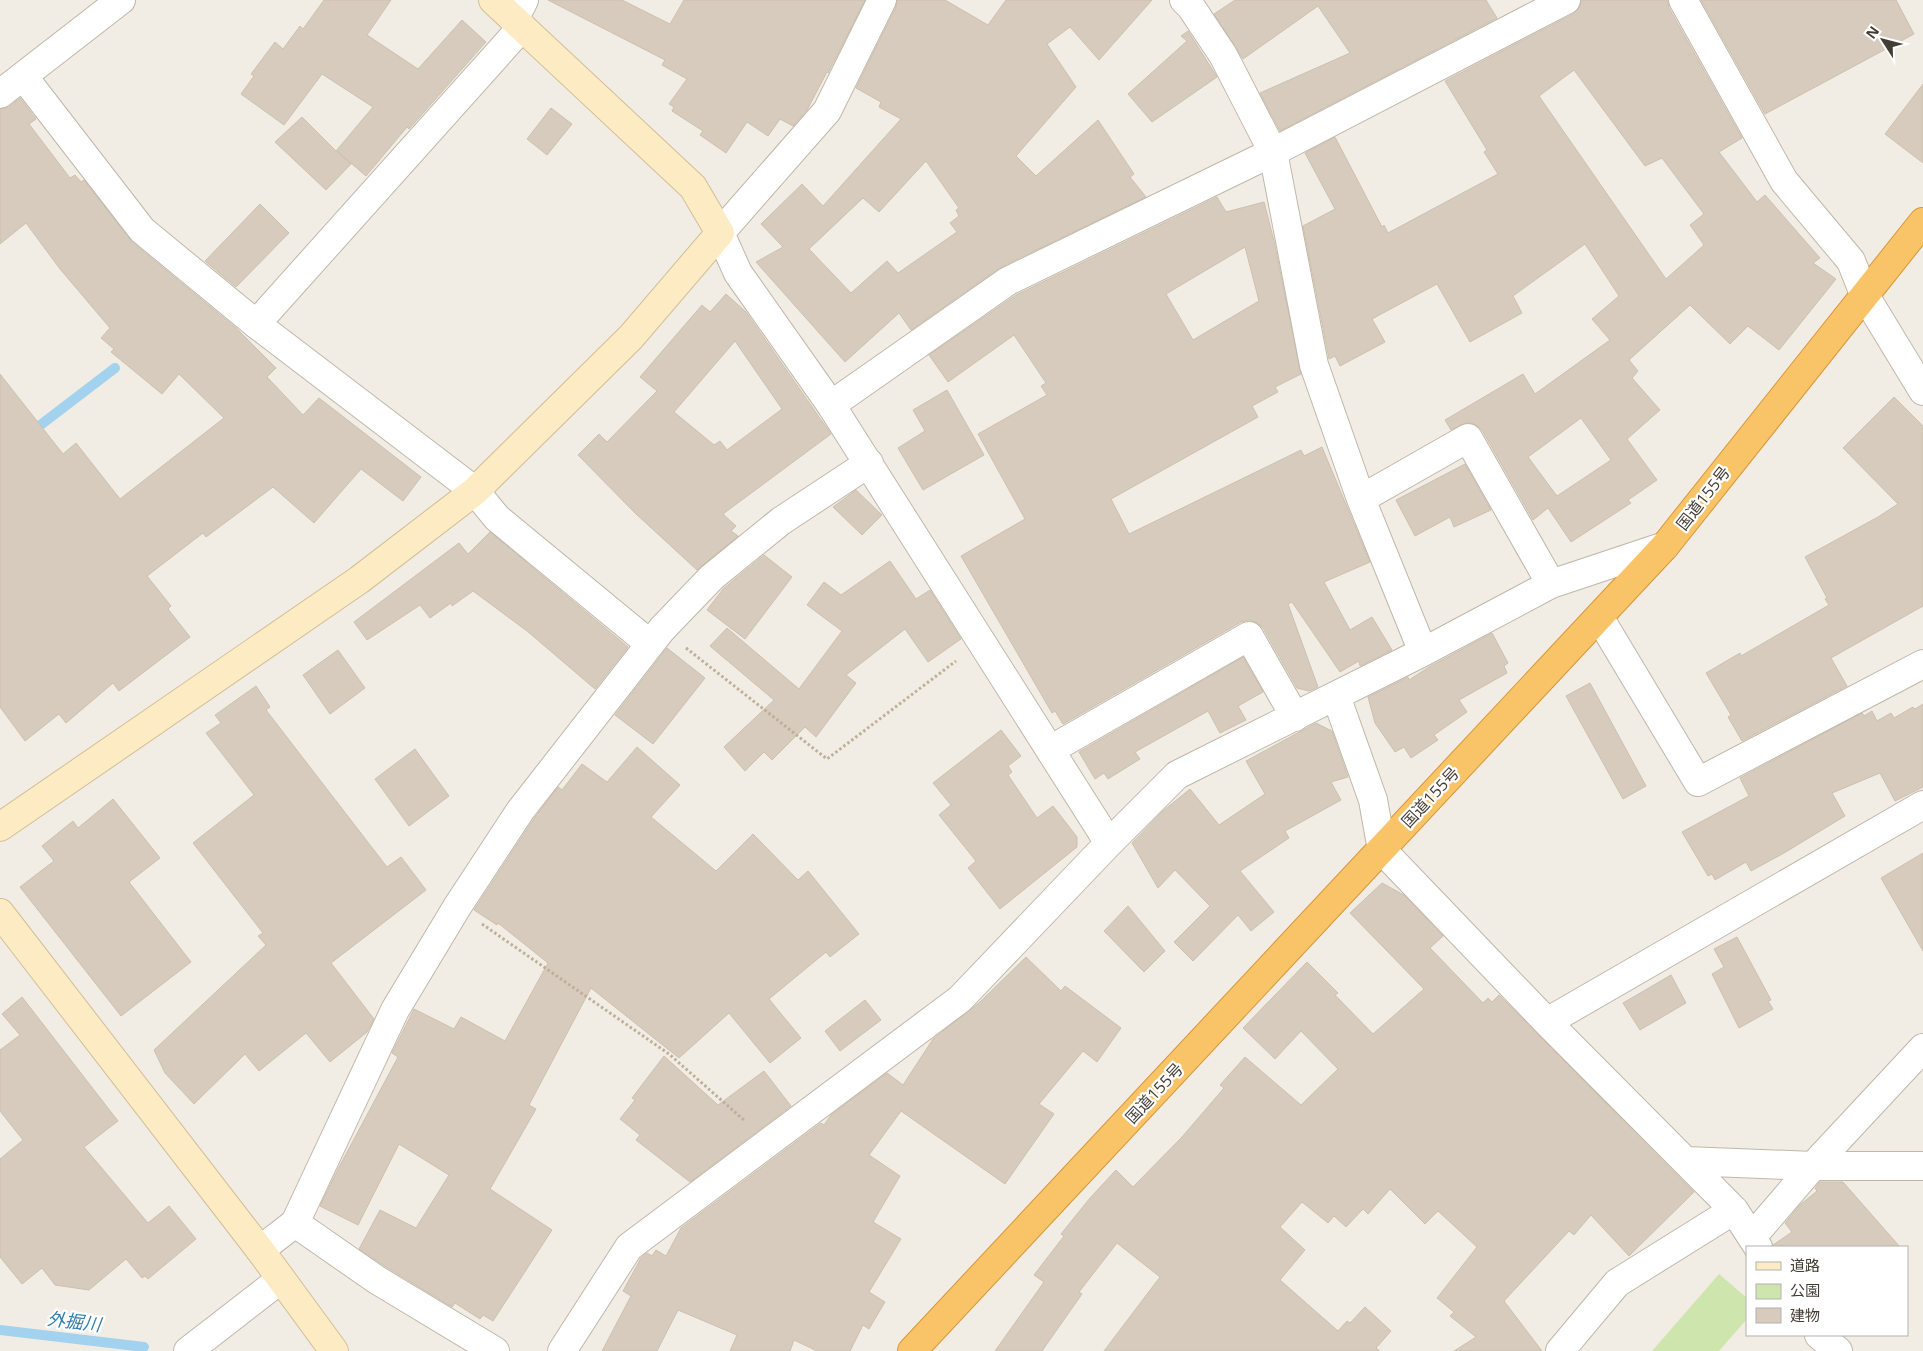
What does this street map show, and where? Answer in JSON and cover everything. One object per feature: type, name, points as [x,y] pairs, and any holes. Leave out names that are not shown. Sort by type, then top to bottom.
[{"type":"highway","name":"国道155号","points":[[912,1351],[1665,546],[1923,222]]},
{"type":"street","points":[[0,94],[121,0]]},
{"type":"street","points":[[493,0],[520,15],[693,187],[720,233],[738,273],[831,405],[1109,843]]},
{"type":"street","points":[[0,827],[359,580],[475,490],[630,337],[827,111],[882,0]]},
{"type":"street","points":[[1184,0],[1191,6],[1223,55],[1273,152],[1314,365],[1361,499],[1423,652]]},
{"type":"street","points":[[831,405],[1008,281],[1273,152],[1566,0]]},
{"type":"street","points":[[1683,0],[1784,181],[1851,261],[1864,294],[1923,391]]},
{"type":"street","points":[[256,324],[520,15]]},
{"type":"street","points":[[23,76],[142,230],[256,324],[475,490],[497,518],[656,637]]},
{"type":"street","points":[[1361,499],[1468,438],[1551,584]]},
{"type":"street","points":[[260,1250],[295,1223],[395,1010],[457,907],[520,811],[656,637],[712,577],[781,521],[868,463]]},
{"type":"street","points":[[562,1351],[628,1247],[960,999],[1109,843],[1177,775],[1423,652],[1551,584],[1665,546]]},
{"type":"street","points":[[1599,617],[1698,782],[1923,664]]},
{"type":"street","points":[[1050,750],[1249,636],[1295,717]]},
{"type":"street","points":[[1336,696],[1372,800],[1382,850],[1547,1022],[1734,1210],[1755,1242],[1813,1166],[1923,1048]]},
{"type":"street","points":[[1547,1022],[1923,805]]},
{"type":"street","points":[[0,913],[260,1250],[334,1351]]},
{"type":"street","points":[[1686,1161],[1813,1166],[1923,1166]]},
{"type":"street","points":[[1560,1351],[1617,1282],[1734,1210]]},
{"type":"street","points":[[295,1223],[377,1280],[495,1351]]},
{"type":"street","points":[[188,1351],[281,1278]]},
{"type":"street","points":[[1820,1336],[1838,1351]]},
{"type":"path","points":[[656,637],[827,758],[981,642]]},
{"type":"path","points":[[457,907],[669,1054],[769,1142]]},
{"type":"green space","points":[[1719,1274],[1746,1297],[1746,1320],[1719,1351],[1652,1351]]},
{"type":"building","points":[[324,0],[391,0],[367,35],[418,69],[462,20],[486,42],[409,129],[407,127],[366,176],[337,151],[351,164],[326,190],[275,142],[302,117],[336,151],[373,107],[322,74],[284,125],[241,94],[254,76],[251,74],[275,42],[283,49],[300,26],[303,29]]},
{"type":"building","points":[[548,0],[622,0],[670,24],[684,0],[865,0],[807,110],[793,126],[780,119],[768,136],[747,122],[726,153],[700,135],[703,131],[672,111],[674,107],[669,104],[687,79],[662,65],[665,60]]},
{"type":"building","points":[[897,0],[945,0],[988,25],[1006,0],[1152,0],[1099,60],[1070,27],[1047,44],[1076,87],[1016,156],[1036,176],[1098,120],[1134,174],[1130,177],[1146,197],[1001,267],[911,330],[899,313],[845,362],[756,262],[783,247],[761,224],[802,184],[823,206],[901,119],[879,107],[881,102],[856,88],[896,7]],"holes":[[[926,161],[959,208],[956,210],[959,216],[950,223],[957,232],[898,273],[887,261],[851,293],[809,249],[863,198],[879,212]]]},
{"type":"building","points":[[1235,0],[1486,0],[1497,18],[1280,131],[1260,93],[1350,53],[1318,6],[1243,59],[1214,14]]},
{"type":"building","points":[[1582,0],[1667,0],[1669,8],[1742,138],[1719,152],[1757,202],[1765,195],[1820,258],[1813,263],[1836,279],[1779,350],[1748,326],[1730,344],[1690,305],[1629,360],[1638,371],[1632,378],[1660,410],[1627,439],[1657,480],[1628,500],[1631,503],[1571,542],[1548,508],[1533,520],[1482,430],[1468,422],[1451,430],[1445,420],[1523,374],[1535,394],[1610,340],[1592,319],[1619,296],[1585,244],[1513,296],[1522,313],[1470,342],[1437,284],[1372,319],[1385,342],[1340,366],[1335,356],[1329,359],[1303,226],[1335,209],[1305,153],[1335,137],[1382,227],[1384,225],[1388,233],[1498,174],[1484,152],[1487,150],[1445,81],[1573,14],[1579,8]],"holes":[[[1574,70],[1645,166],[1662,158],[1704,214],[1690,225],[1704,245],[1666,279],[1539,96]],[[1581,418],[1611,460],[1557,496],[1528,457]]]},
{"type":"building","points":[[1701,0],[1896,0],[1914,34],[1765,114]]},
{"type":"building","points":[[1188,31],[1217,77],[1152,122],[1128,94],[1187,41],[1181,36]]},
{"type":"building","points":[[1923,84],[1923,163],[1885,134]]},
{"type":"building","points":[[20,98],[36,119],[29,124],[70,178],[75,175],[81,182],[84,180],[132,242],[236,328],[276,368],[267,377],[303,415],[319,398],[421,477],[403,501],[361,469],[314,523],[273,487],[206,537],[203,533],[147,576],[171,606],[168,609],[190,637],[119,691],[113,683],[66,723],[59,714],[25,741],[0,707],[0,374],[63,454],[76,443],[120,499],[224,418],[179,374],[162,394],[111,352],[114,349],[101,338],[110,328],[60,269],[26,223],[0,244],[0,109],[9,107]]},
{"type":"building","points":[[551,108],[572,124],[547,155],[527,139]]},
{"type":"building","points":[[1217,197],[1226,212],[1264,202],[1274,241],[1301,374],[1275,387],[1278,392],[1252,406],[1258,417],[1111,499],[1129,534],[1301,450],[1304,456],[1322,447],[1370,562],[1324,582],[1350,630],[1372,617],[1392,650],[1360,666],[1359,661],[1340,672],[1292,602],[1288,604],[1318,687],[1309,691],[1297,688],[1263,628],[1256,622],[1249,620],[1241,622],[1063,724],[1055,711],[1052,713],[961,556],[1025,519],[978,434],[1047,395],[1041,386],[1046,383],[1014,335],[948,382],[929,355],[1016,295]],"holes":[[[1245,247],[1259,301],[1193,340],[1166,294]]]},
{"type":"building","points":[[260,204],[289,233],[236,287],[205,261]]},
{"type":"building","points":[[726,294],[746,312],[831,434],[723,514],[736,526],[731,531],[738,536],[697,570],[635,513],[578,455],[599,434],[607,442],[657,391],[640,377],[702,305],[710,312]],"holes":[[[735,341],[782,409],[727,450],[720,441],[714,445],[674,412]]]},
{"type":"building","points":[[947,390],[984,455],[923,490],[898,448],[925,431],[913,410]]},
{"type":"building","points":[[1894,397],[1923,426],[1923,606],[1831,658],[1847,686],[1742,741],[1728,717],[1731,715],[1706,673],[1740,653],[1741,656],[1829,605],[1805,557],[1898,504],[1843,448]]},
{"type":"building","points":[[1465,464],[1491,510],[1454,527],[1450,517],[1415,536],[1396,500]]},
{"type":"building","points":[[856,490],[882,515],[862,535],[833,507]]},
{"type":"building","points":[[490,532],[628,647],[595,689],[527,631],[473,591],[452,606],[451,603],[430,618],[420,605],[367,640],[354,622],[459,543],[468,554]]},
{"type":"building","points":[[764,555],[792,577],[745,639],[707,610],[723,589]]},
{"type":"building","points":[[890,561],[916,599],[930,590],[961,639],[928,662],[905,629],[846,675],[856,683],[816,737],[805,727],[772,760],[764,752],[745,771],[724,747],[774,700],[710,646],[727,628],[799,689],[842,631],[807,605],[824,582],[841,595]]},
{"type":"building","points":[[1492,633],[1508,663],[1504,666],[1507,673],[1459,700],[1467,712],[1434,735],[1438,740],[1411,758],[1404,747],[1395,752],[1375,723],[1368,697],[1408,677],[1409,680]]},
{"type":"building","points":[[667,648],[705,678],[653,744],[615,715]]},
{"type":"building","points":[[338,650],[365,688],[330,714],[303,675]]},
{"type":"building","points":[[1243,657],[1263,692],[1238,706],[1246,720],[1220,733],[1208,711],[1135,752],[1140,759],[1108,779],[1104,773],[1095,779],[1079,752]]},
{"type":"building","points":[[1590,683],[1646,786],[1623,799],[1566,696]]},
{"type":"building","points":[[256,686],[270,707],[266,710],[387,867],[401,857],[426,890],[331,963],[374,1019],[367,1032],[330,1062],[306,1033],[259,1071],[245,1054],[194,1104],[165,1073],[154,1050],[266,945],[258,936],[263,933],[193,843],[254,795],[206,733],[221,723],[215,715]]},
{"type":"building","points":[[1923,704],[1923,787],[1895,801],[1880,773],[1832,793],[1845,816],[1784,853],[1751,871],[1746,862],[1715,880],[1712,874],[1708,876],[1682,832],[1749,796],[1740,778],[1862,713],[1864,716],[1872,711],[1877,721],[1891,713],[1894,718],[1913,707],[1915,709]]},
{"type":"building","points":[[1316,723],[1332,731],[1348,777],[1331,782],[1341,800],[1285,831],[1289,838],[1240,871],[1274,912],[1251,931],[1238,915],[1193,961],[1174,942],[1210,906],[1175,870],[1158,888],[1132,843],[1163,811],[1190,789],[1219,825],[1265,794],[1246,761]]},
{"type":"building","points":[[1001,730],[1021,756],[1008,766],[1012,772],[1008,775],[1037,818],[1053,806],[1077,837],[1077,847],[1000,909],[968,868],[976,861],[939,815],[951,805],[933,783]]},
{"type":"building","points":[[637,747],[680,785],[651,817],[716,871],[753,834],[798,880],[808,871],[859,934],[830,957],[826,952],[769,999],[801,1038],[770,1063],[729,1013],[679,1058],[591,988],[529,1105],[536,1109],[490,1189],[552,1230],[493,1321],[483,1315],[480,1319],[455,1303],[452,1307],[359,1249],[380,1210],[416,1228],[449,1175],[399,1144],[358,1225],[320,1206],[398,1057],[392,1053],[414,1009],[454,1029],[461,1017],[505,1041],[548,963],[498,923],[497,925],[474,910],[533,820],[558,787],[562,790],[582,764],[607,782]]},
{"type":"building","points":[[415,749],[449,796],[409,826],[375,779]]},
{"type":"building","points":[[113,799],[160,858],[129,882],[191,962],[121,1016],[20,887],[54,861],[42,846],[73,821],[78,828]]},
{"type":"building","points":[[1923,853],[1923,951],[1881,878]]},
{"type":"building","points":[[1382,883],[1404,895],[1443,936],[1430,948],[1483,1003],[1488,998],[1492,1002],[1499,995],[1694,1192],[1629,1256],[1591,1215],[1574,1235],[1569,1231],[1504,1301],[1542,1351],[1454,1351],[1476,1337],[1450,1316],[1454,1312],[1437,1298],[1477,1247],[1438,1211],[1425,1224],[1390,1189],[1368,1214],[1363,1209],[1346,1227],[1334,1216],[1328,1223],[1302,1202],[1280,1227],[1305,1250],[1280,1280],[1338,1331],[1347,1321],[1350,1323],[1365,1307],[1391,1331],[1376,1348],[1380,1351],[1104,1351],[1160,1277],[1117,1243],[1079,1292],[1082,1294],[1042,1351],[995,1351],[1044,1282],[1034,1275],[1064,1236],[1061,1234],[1090,1198],[1116,1170],[1133,1187],[1182,1137],[1224,1088],[1220,1085],[1245,1057],[1301,1105],[1338,1069],[1301,1031],[1275,1059],[1243,1028],[1307,962],[1338,993],[1335,995],[1373,1034],[1424,989],[1350,913]]},
{"type":"building","points":[[1128,906],[1165,951],[1144,972],[1104,931]]},
{"type":"building","points":[[1737,937],[1771,1000],[1768,1001],[1773,1009],[1739,1028],[1712,974],[1724,967],[1714,949]]},
{"type":"building","points":[[1026,957],[1061,991],[1065,986],[1121,1028],[1097,1062],[1083,1051],[1039,1104],[1054,1114],[1005,1184],[901,1111],[869,1155],[900,1176],[873,1222],[901,1239],[869,1292],[885,1302],[869,1329],[863,1325],[850,1351],[817,1351],[794,1340],[790,1351],[730,1351],[737,1335],[678,1310],[657,1351],[602,1351],[631,1296],[623,1291],[641,1258],[647,1253],[652,1256],[656,1250],[666,1256],[681,1228],[821,1123],[824,1125],[831,1115],[887,1073],[903,1085],[933,1039],[980,1002]]},
{"type":"building","points":[[1671,975],[1686,1003],[1640,1030],[1623,1003]]},
{"type":"building","points":[[22,997],[118,1121],[84,1147],[148,1223],[169,1206],[196,1239],[148,1279],[145,1276],[142,1278],[126,1259],[89,1290],[55,1285],[42,1268],[22,1284],[0,1257],[0,1159],[23,1140],[0,1111],[0,1050],[20,1035],[2,1014]]},
{"type":"building","points":[[865,1000],[881,1020],[840,1051],[825,1031]]},
{"type":"building","points":[[664,1056],[718,1105],[764,1071],[791,1106],[690,1182],[636,1140],[640,1135],[620,1119],[635,1100],[632,1098]]},
{"type":"building","points":[[1820,1182],[1843,1182],[1899,1246],[1773,1246],[1792,1232],[1785,1223],[1800,1205],[1817,1191],[1815,1188]]},
{"type":"waterway","points":[[30,433],[115,368]]},
{"type":"waterway","name":"外掘川","points":[[0,1330],[144,1347]]}]
